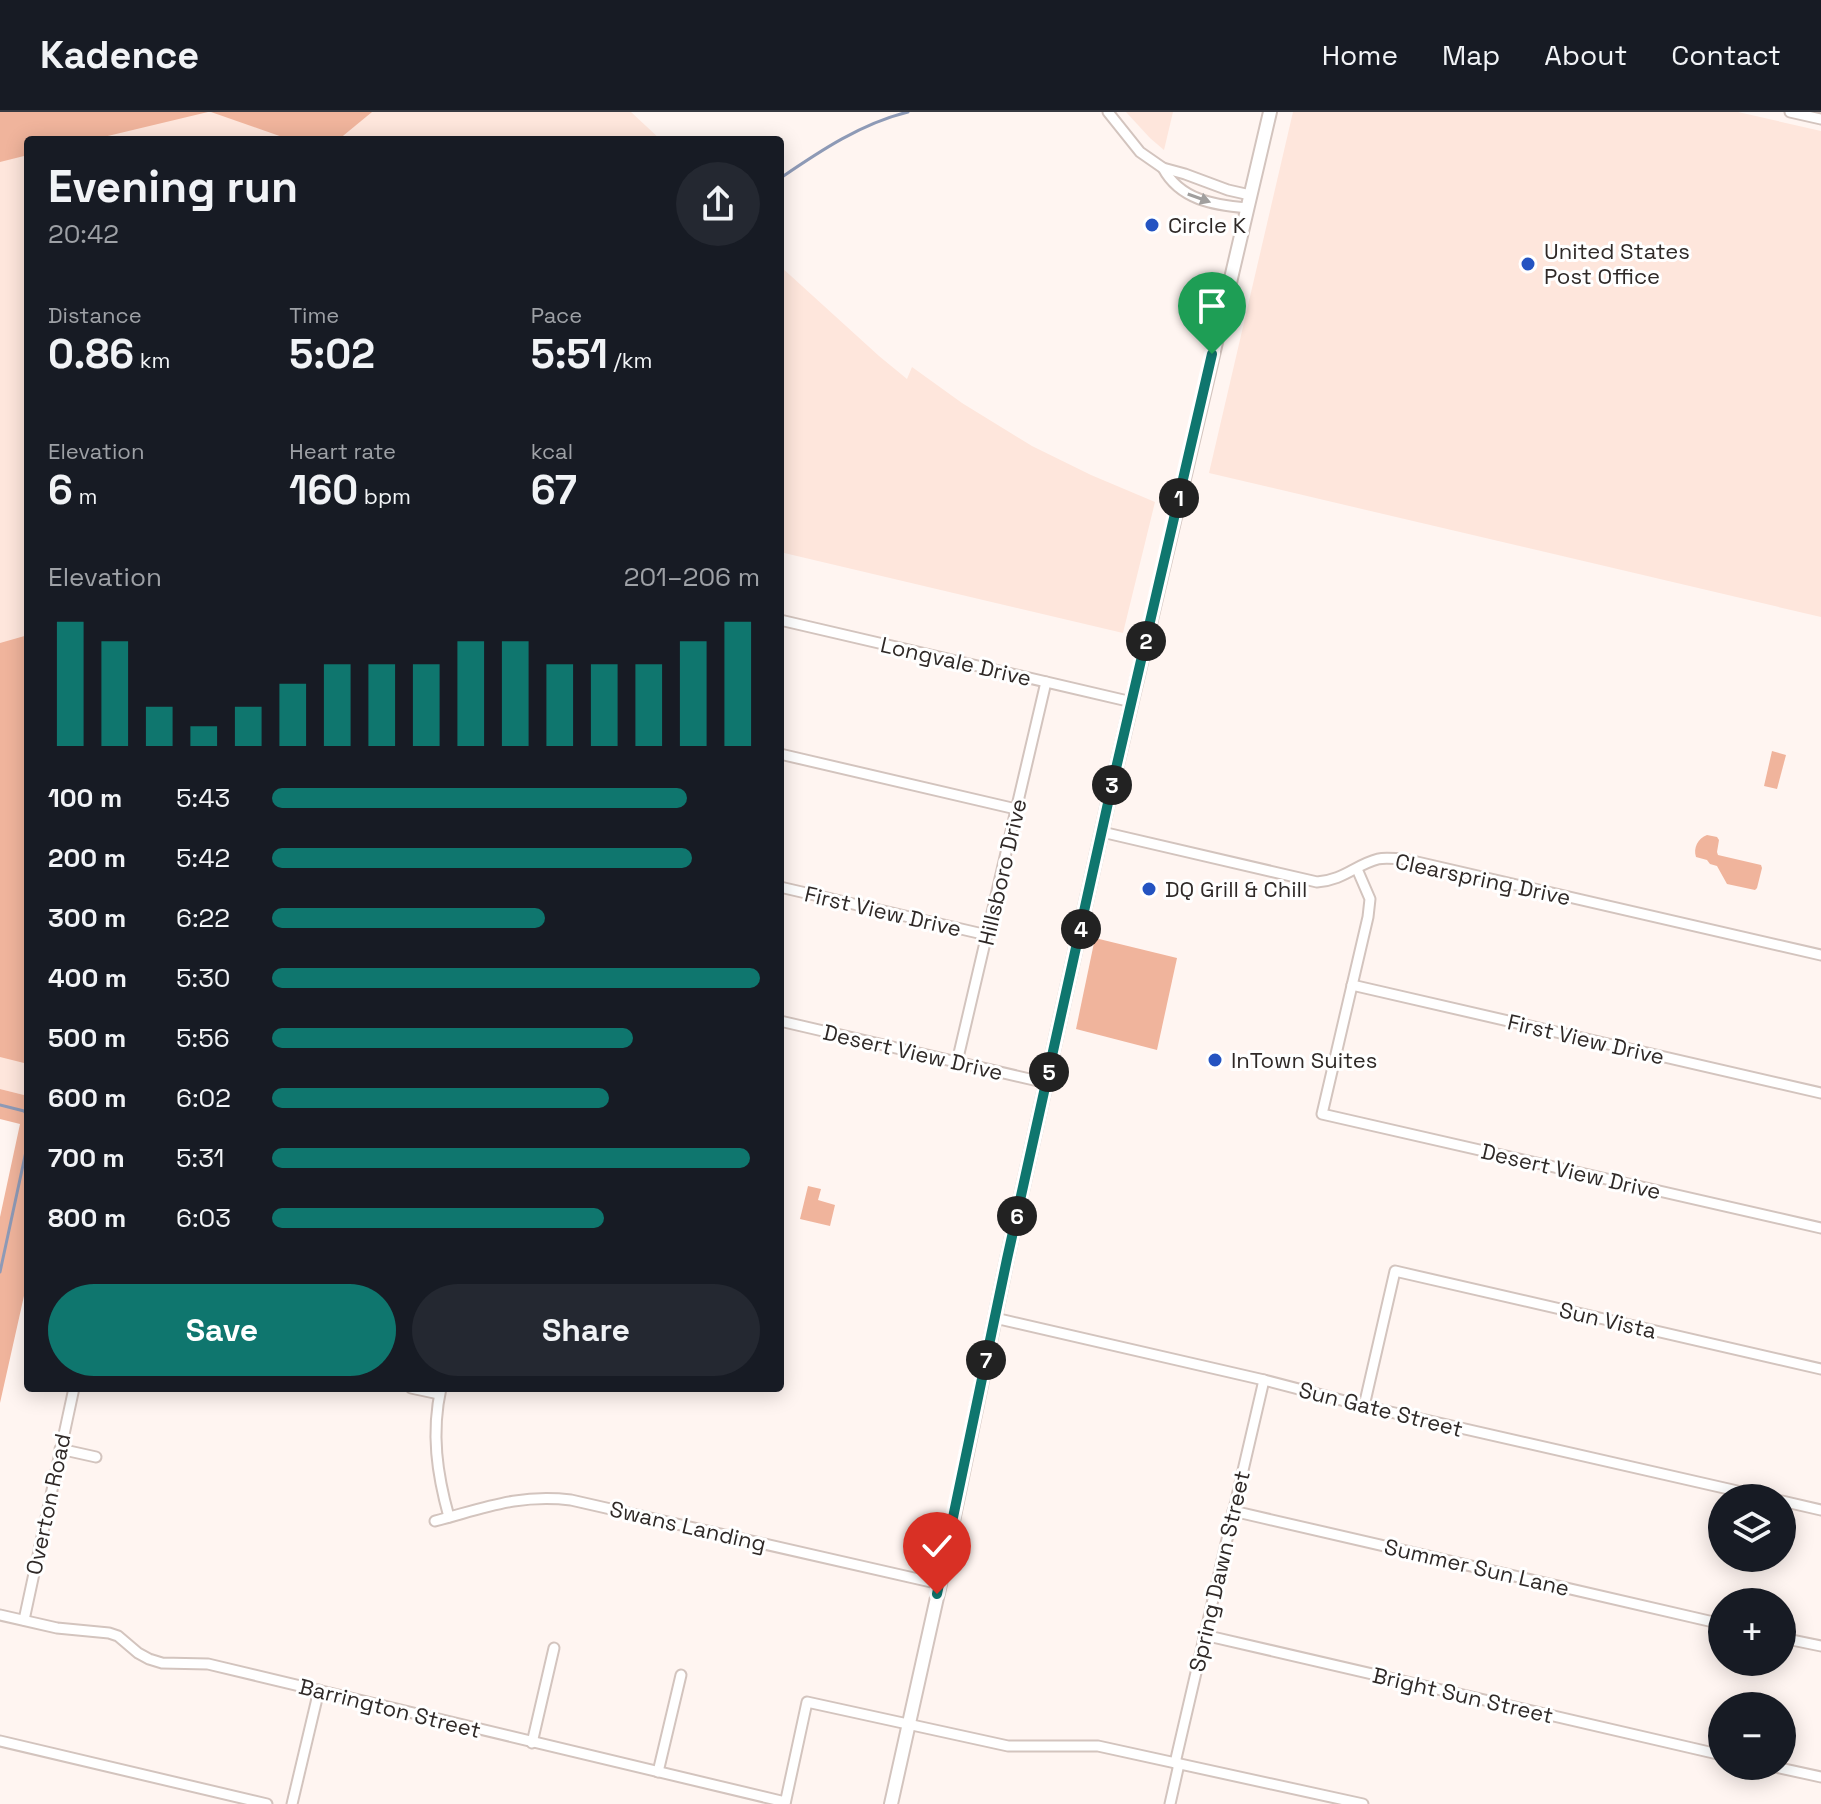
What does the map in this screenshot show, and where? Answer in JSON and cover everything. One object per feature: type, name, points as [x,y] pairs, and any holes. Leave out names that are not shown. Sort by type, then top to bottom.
[{"type":"main road","points":[[891,1804],[1102,832],[1270,112]]},
{"type":"street","points":[[1108,112],[1140,152],[1163,168],[1248,201]]},
{"type":"street","points":[[1790,112],[1821,119]]},
{"type":"street","points":[[1163,168],[1178,189],[1188,194],[1224,206],[1248,201]]},
{"type":"street","name":"Longvale Drive","points":[[784,621],[1132,702]]},
{"type":"street","name":"Hillsboro Drive","points":[[957,1062],[1046,682]]},
{"type":"street","points":[[784,755],[1016,809]]},
{"type":"street","name":"Clearspring Drive","points":[[1102,832],[1304,881],[1329,881],[1382,858],[1404,859],[1821,955]]},
{"type":"street","points":[[1352,985],[1370,899],[1357,869]]},
{"type":"street","name":"First View Drive","points":[[784,888],[987,935]]},
{"type":"street","name":"First View Drive","points":[[1352,985],[1821,1093]]},
{"type":"street","name":"Desert View Drive","points":[[1352,985],[1322,1114],[1821,1228]]},
{"type":"street","name":"Desert View Drive","points":[[784,1022],[1047,1083]]},
{"type":"street","name":"Sun Vista","points":[[1364,1406],[1395,1271],[1821,1369]]},
{"type":"street","name":"Sun Gate Street","points":[[995,1318],[1708,1484]]},
{"type":"street","name":"Spring Dawn Street","points":[[1170,1804],[1204,1635],[1264,1380]]},
{"type":"street","name":"Overton Road","points":[[24,1620],[73,1392]]},
{"type":"street","points":[[440,1392],[435,1444],[439,1478],[449,1517]]},
{"type":"street","points":[[60,1449],[96,1457]]},
{"type":"street","name":"Swans Landing","points":[[435,1521],[512,1500],[571,1500],[940,1584]]},
{"type":"street","points":[[1796,1504],[1821,1510]]},
{"type":"street","name":"Summer Sun Lane","points":[[1233,1511],[1708,1621]]},
{"type":"street","name":"Barrington Street","points":[[0,1615],[57,1628],[109,1633],[118,1636],[138,1653],[162,1663],[208,1664],[785,1803]]},
{"type":"street","name":"Bright Sun Street","points":[[1204,1635],[1708,1752]]},
{"type":"street","points":[[1796,1641],[1821,1646]]},
{"type":"street","points":[[532,1743],[554,1648]]},
{"type":"street","points":[[658,1772],[681,1675]]},
{"type":"street","points":[[292,1804],[319,1690]]},
{"type":"street","points":[[785,1803],[807,1702],[1008,1746],[1098,1746],[1363,1804]]},
{"type":"street","points":[[0,1741],[267,1804]]},
{"type":"street","points":[[1796,1772],[1821,1777]]},
{"type":"street","points":[[1309,1804],[1312,1793]]},
{"type":"shaded area","points":[[0,112],[631,112],[657,136],[24,136],[24,1095],[0,1089]]},
{"type":"shaded area","points":[[0,112],[208,112],[108,136],[24,136],[24,156],[0,162]]},
{"type":"shaded area","points":[[211,112],[372,112],[343,136],[280,136]]},
{"type":"shaded area","points":[[1126,112],[1173,112],[1164,150],[1150,138]]},
{"type":"shaded area","points":[[1293,112],[1738,112],[1821,131],[1821,617],[1209,473]]},
{"type":"shaded area","points":[[784,270],[907,379],[912,367],[962,403],[1032,446],[1155,502],[1123,633],[784,553]]},
{"type":"shaded area","points":[[24,636],[24,1063],[0,1057],[0,643]]},
{"type":"shaded area","points":[[1772,751],[1786,755],[1777,789],[1764,786]]},
{"type":"shaded area","points":[[1707,835],[1719,840],[1718,855],[1761,865],[1755,890],[1727,884],[1717,866],[1696,857],[1697,844]]},
{"type":"shaded area","points":[[1095,938],[1177,958],[1157,1050],[1076,1029]]},
{"type":"shaded area","points":[[0,1089],[24,1095],[24,1296],[0,1403],[0,1217],[20,1124],[0,1119]]},
{"type":"shaded area","points":[[808,1186],[821,1189],[818,1200],[835,1205],[830,1226],[800,1219]]},
{"type":"waterway","points":[[784,176],[858,131],[908,112]]},
{"type":"waterway","points":[[0,1105],[24,1111]]},
{"type":"waterway","points":[[0,1272],[24,1161]]},
{"type":"place","name":"Circle K","points":[[1152,225]]},
{"type":"place","name":"United States Post Office","points":[[1528,264]]},
{"type":"place","name":"DQ Grill & Chill","points":[[1149,889]]},
{"type":"place","name":"InTown Suites","points":[[1215,1060]]},
{"type":"route","points":[[937,1594],[1108,803],[1212,354]]}]
